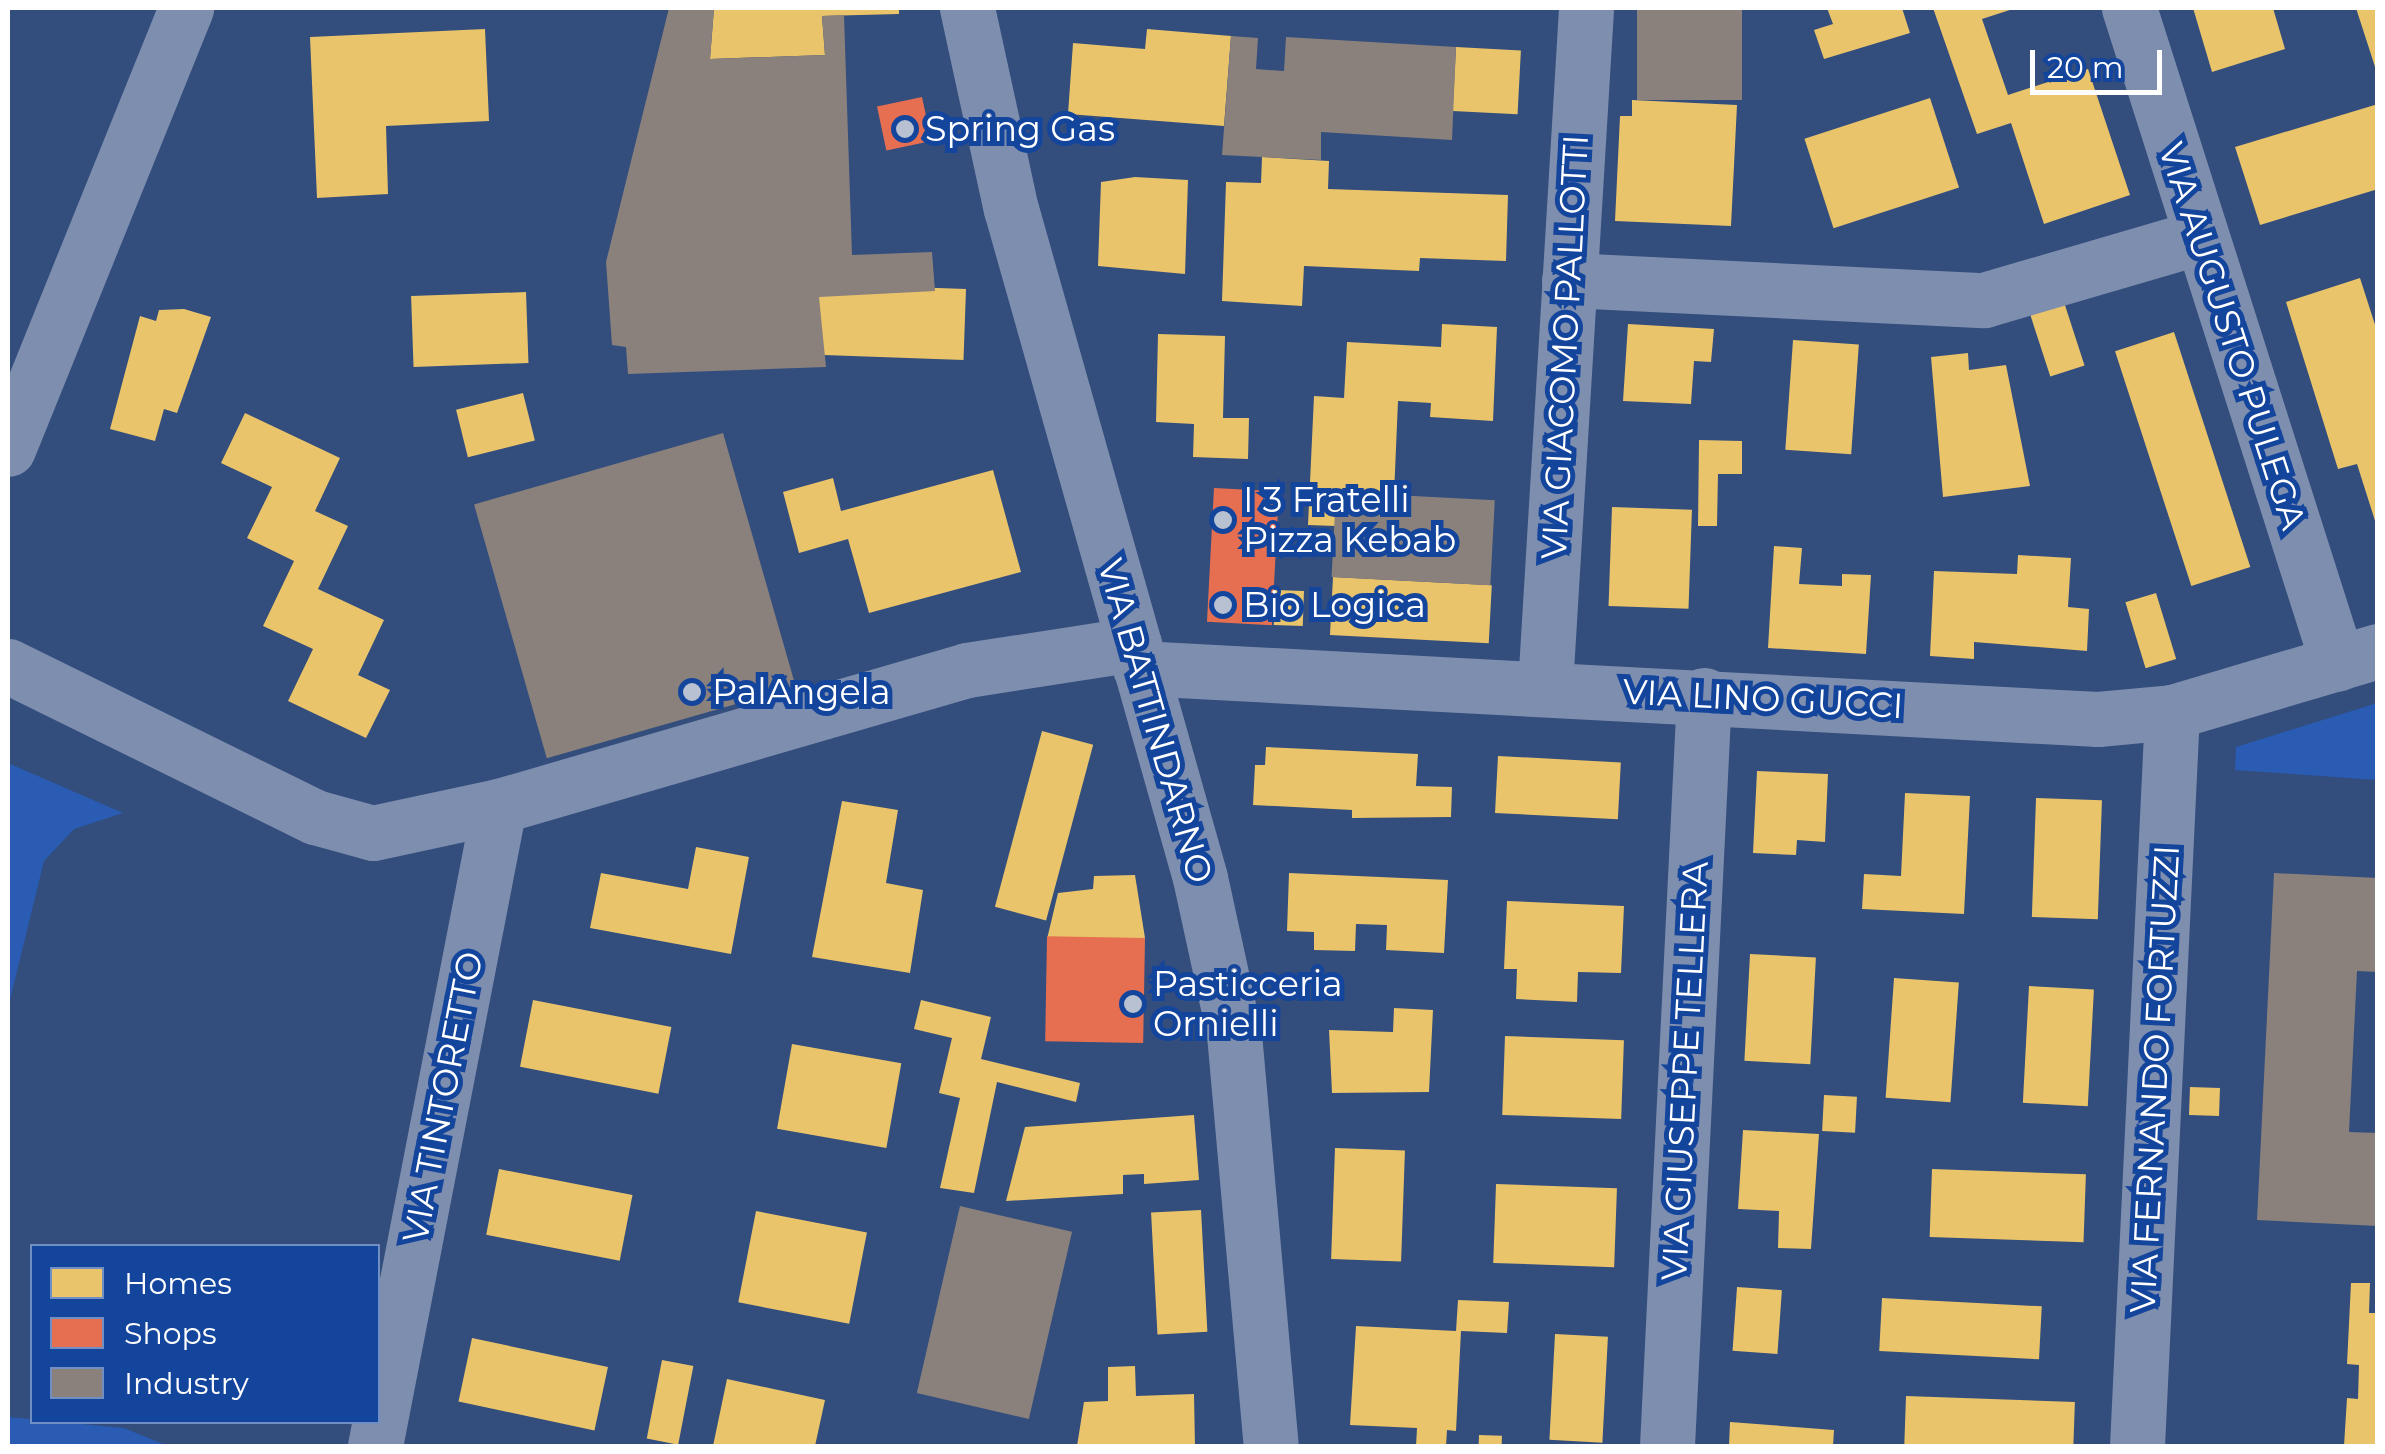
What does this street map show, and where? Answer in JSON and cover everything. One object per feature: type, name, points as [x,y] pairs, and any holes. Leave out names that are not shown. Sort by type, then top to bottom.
[{"type":"street","points":[[8,448],[186,8]]},
{"type":"street","name":"VIA BATTINDARNO","points":[[968,8],[1012,209],[1137,656],[1234,1034],[1271,1446]]},
{"type":"street","name":"VIA GIACOMO PALLOTTI","points":[[1545,687],[1586,8]]},
{"type":"street","name":"VIA AUGUSTO PULEGA","points":[[2129,8],[2199,237],[2358,658]]},
{"type":"street","points":[[1569,280],[1984,300],[2199,237]]},
{"type":"street","name":"VIA LINO GUCCI","points":[[8,666],[346,828],[400,831],[967,670],[1137,656],[1545,687],[2098,719],[2172,712],[2358,658]]},
{"type":"street","name":"VIA GIUSEPPE TELLERA","points":[[1667,1446],[1704,695]]},
{"type":"street","name":"VIA FERNANDO FORTUZZI","points":[[2137,1446],[2172,712]]},
{"type":"street","name":"VIA TINTORETTO","points":[[380,1420],[499,806]]},
{"type":"shaded area","points":[[2377,703],[2377,780],[2235,770],[2236,747]]},
{"type":"shaded area","points":[[8,763],[123,813],[74,829],[44,861],[8,1008]]},
{"type":"shaded area","points":[[8,1417],[30,1419],[30,1424],[124,1428],[168,1446],[8,1446]]},
{"type":"building: Homes","points":[[714,8],[899,8],[899,14],[822,16],[825,55],[710,59]]},
{"type":"building: Homes","points":[[1827,8],[1902,8],[1910,33],[1824,59],[1814,30],[1833,24]]},
{"type":"building: Homes","points":[[1933,8],[2016,8],[1982,19],[2008,95],[2088,69],[2130,195],[2044,224],[2011,123],[1977,134]]},
{"type":"building: Homes","points":[[2193,8],[2273,8],[2285,49],[2212,72]]},
{"type":"building: Homes","points":[[2356,8],[2378,8],[2378,73],[2377,73]]},
{"type":"building: Homes","points":[[485,29],[489,121],[386,126],[388,194],[317,198],[310,37]]},
{"type":"building: Homes","points":[[1147,29],[1231,36],[1224,126],[1068,114],[1073,43],[1145,49]]},
{"type":"building: Homes","points":[[1456,47],[1521,50],[1518,114],[1453,111]]},
{"type":"building: Homes","points":[[1930,98],[1959,187],[1834,228],[1804,139]]},
{"type":"building: Homes","points":[[1632,100],[1737,105],[1731,226],[1615,221],[1620,116],[1632,116]]},
{"type":"building: Homes","points":[[2378,104],[2378,189],[2260,225],[2235,147]]},
{"type":"building: Homes","points":[[1262,157],[1329,161],[1328,189],[1508,195],[1506,261],[1420,258],[1419,271],[1304,266],[1302,306],[1222,301],[1226,182],[1261,183]]},
{"type":"building: Homes","points":[[1135,177],[1188,180],[1185,274],[1098,266],[1101,182]]},
{"type":"building: Homes","points":[[2360,278],[2378,334],[2377,527],[2357,464],[2338,469],[2286,302]]},
{"type":"building: Homes","points":[[819,284],[966,289],[964,360],[817,355]]},
{"type":"building: Homes","points":[[526,292],[528,363],[414,367],[411,296]]},
{"type":"building: Homes","points":[[2062,296],[2085,365],[2050,377],[2028,307]]},
{"type":"building: Homes","points":[[184,309],[211,317],[177,413],[164,409],[155,441],[110,429],[140,316],[156,321],[159,310]]},
{"type":"building: Homes","points":[[1442,324],[1497,327],[1493,421],[1430,417],[1431,403],[1398,401],[1394,495],[1336,492],[1335,526],[1308,525],[1314,396],[1344,398],[1347,342],[1441,347]]},
{"type":"building: Homes","points":[[1628,324],[1714,329],[1711,362],[1694,361],[1691,404],[1623,401]]},
{"type":"building: Homes","points":[[2174,332],[2250,567],[2191,586],[2115,351]]},
{"type":"building: Homes","points":[[1158,334],[1225,336],[1223,418],[1249,418],[1248,459],[1193,457],[1194,424],[1156,422]]},
{"type":"building: Homes","points":[[1793,340],[1859,345],[1851,454],[1785,450]]},
{"type":"building: Homes","points":[[1968,353],[1969,370],[2006,365],[2030,486],[1943,497],[1931,357]]},
{"type":"building: Homes","points":[[523,393],[535,441],[468,457],[456,410]]},
{"type":"building: Homes","points":[[245,413],[340,458],[315,511],[348,526],[318,589],[384,620],[358,675],[390,690],[366,738],[288,701],[313,649],[263,626],[294,561],[247,538],[272,487],[221,463]]},
{"type":"building: Homes","points":[[1699,440],[1742,441],[1742,474],[1718,474],[1717,526],[1698,526]]},
{"type":"building: Homes","points":[[993,470],[1021,572],[869,613],[848,539],[799,553],[783,492],[833,478],[841,511]]},
{"type":"building: Homes","points":[[1612,507],[1692,510],[1688,609],[1609,606]]},
{"type":"building: Homes","points":[[1774,546],[1802,548],[1799,584],[1842,586],[1842,574],[1871,575],[1866,654],[1768,648]]},
{"type":"building: Homes","points":[[2018,555],[2071,558],[2068,607],[2089,609],[2087,651],[1974,642],[1974,659],[1930,656],[1934,571],[2017,574]]},
{"type":"building: Homes","points":[[1333,577],[1492,585],[1489,643],[1330,635]]},
{"type":"building: Homes","points":[[1275,590],[1304,591],[1303,626],[1274,625]]},
{"type":"building: Homes","points":[[2156,593],[2176,659],[2146,668],[2125,602]]},
{"type":"building: Homes","points":[[1042,731],[1093,745],[1046,921],[995,907]]},
{"type":"building: Homes","points":[[1266,747],[1418,754],[1416,786],[1452,787],[1451,817],[1352,818],[1352,810],[1253,805],[1255,765],[1265,765]]},
{"type":"building: Homes","points":[[1498,756],[1621,762],[1618,819],[1495,813]]},
{"type":"building: Homes","points":[[1757,771],[1828,774],[1825,842],[1797,840],[1796,855],[1753,853]]},
{"type":"building: Homes","points":[[1905,793],[1970,796],[1964,914],[1862,909],[1864,874],[1901,876]]},
{"type":"building: Homes","points":[[2036,798],[2102,800],[2098,919],[2032,917]]},
{"type":"building: Homes","points":[[842,801],[898,810],[886,883],[923,890],[910,973],[812,957]]},
{"type":"building: Homes","points":[[696,847],[749,857],[731,954],[590,928],[601,873],[688,889]]},
{"type":"building: Homes","points":[[1289,873],[1448,880],[1444,953],[1386,950],[1387,925],[1356,924],[1355,951],[1314,950],[1314,932],[1287,931]]},
{"type":"building: Homes","points":[[1135,875],[1145,938],[1047,939],[1058,893],[1093,889],[1094,876]]},
{"type":"building: Homes","points":[[1507,901],[1624,906],[1621,973],[1578,972],[1577,1002],[1516,999],[1517,969],[1504,969]]},
{"type":"building: Homes","points":[[1750,954],[1816,957],[1810,1064],[1744,1061]]},
{"type":"building: Homes","points":[[1894,978],[1959,983],[1950,1102],[1886,1098]]},
{"type":"building: Homes","points":[[2029,986],[2094,989],[2088,1106],[2023,1103]]},
{"type":"building: Homes","points":[[533,1000],[671,1027],[658,1094],[520,1067]]},
{"type":"building: Homes","points":[[921,1000],[991,1017],[981,1059],[1080,1083],[1076,1102],[997,1082],[974,1193],[940,1188],[960,1098],[939,1093],[952,1038],[914,1029]]},
{"type":"building: Homes","points":[[1394,1008],[1433,1010],[1429,1092],[1332,1093],[1329,1030],[1393,1032]]},
{"type":"building: Homes","points":[[1505,1036],[1624,1040],[1621,1119],[1502,1115]]},
{"type":"building: Homes","points":[[792,1044],[901,1063],[886,1148],[777,1129]]},
{"type":"building: Homes","points":[[2190,1087],[2220,1088],[2219,1116],[2189,1115]]},
{"type":"building: Homes","points":[[1824,1095],[1857,1097],[1855,1133],[1822,1131]]},
{"type":"building: Homes","points":[[1194,1115],[1199,1180],[1144,1184],[1144,1174],[1123,1175],[1123,1194],[1006,1201],[1025,1127]]},
{"type":"building: Homes","points":[[1743,1130],[1819,1134],[1811,1249],[1778,1248],[1779,1211],[1738,1209]]},
{"type":"building: Homes","points":[[1335,1148],[1405,1150],[1401,1261],[1331,1259]]},
{"type":"building: Homes","points":[[499,1169],[633,1195],[620,1261],[486,1235]]},
{"type":"building: Homes","points":[[1932,1169],[2086,1174],[2084,1242],[1930,1237]]},
{"type":"building: Homes","points":[[1496,1184],[1617,1188],[1614,1267],[1493,1263]]},
{"type":"building: Homes","points":[[1201,1210],[1207,1332],[1157,1334],[1151,1213]]},
{"type":"building: Homes","points":[[756,1211],[867,1233],[849,1324],[738,1302]]},
{"type":"building: Homes","points":[[2351,1283],[2370,1283],[2369,1313],[2378,1313],[2378,1446],[2344,1446],[2347,1398],[2358,1399],[2359,1365],[2347,1364]]},
{"type":"building: Homes","points":[[1737,1287],[1782,1290],[1777,1354],[1733,1351]]},
{"type":"building: Homes","points":[[1882,1298],[2042,1306],[2039,1359],[1879,1351]]},
{"type":"building: Homes","points":[[1458,1300],[1509,1302],[1507,1333],[1461,1331],[1456,1431],[1447,1430],[1446,1446],[1416,1446],[1417,1428],[1350,1425],[1356,1326],[1456,1331]]},
{"type":"building: Homes","points":[[1555,1334],[1608,1337],[1602,1443],[1549,1440]]},
{"type":"building: Homes","points":[[472,1338],[608,1367],[594,1430],[458,1402]]},
{"type":"building: Homes","points":[[662,1360],[693,1366],[678,1445],[647,1439]]},
{"type":"building: Homes","points":[[1135,1366],[1136,1396],[1194,1394],[1195,1446],[1077,1446],[1084,1402],[1108,1401],[1108,1367]]},
{"type":"building: Homes","points":[[727,1379],[825,1400],[815,1446],[713,1446]]},
{"type":"building: Homes","points":[[1906,1396],[2075,1402],[2073,1446],[1904,1446]]},
{"type":"building: Homes","points":[[1730,1422],[1834,1430],[1833,1446],[1729,1446]]},
{"type":"building: Homes","points":[[1479,1435],[1502,1436],[1502,1446],[1479,1446]]},
{"type":"building: Shops","points":[[922,97],[931,141],[886,151],[877,107]]},
{"type":"building: Shops","points":[[1214,488],[1279,491],[1272,625],[1207,622]]},
{"type":"building: Shops","points":[[1047,936],[1145,938],[1143,1043],[1045,1041]]},
{"type":"building: Industry","points":[[669,8],[714,8],[710,59],[825,55],[822,16],[844,15],[852,255],[932,252],[935,291],[819,297],[826,367],[628,374],[626,347],[612,345],[606,262]]},
{"type":"building: Industry","points":[[1637,8],[1742,8],[1742,100],[1637,100]]},
{"type":"building: Industry","points":[[1231,36],[1258,38],[1256,69],[1284,71],[1286,37],[1456,47],[1452,140],[1321,132],[1321,160],[1222,155]]},
{"type":"building: Industry","points":[[723,433],[796,687],[547,758],[474,504]]},
{"type":"building: Industry","points":[[1336,492],[1495,500],[1490,585],[1332,577]]},
{"type":"building: Industry","points":[[2274,873],[2378,878],[2378,972],[2357,971],[2349,1132],[2378,1133],[2378,1226],[2257,1220]]},
{"type":"building: Industry","points":[[960,1206],[1072,1232],[1029,1419],[917,1393]]},
{"type":"place","name":"Spring Gas","points":[[905,129]]},
{"type":"place","name":"I 3 Fratelli Pizza Kebab","points":[[1223,520]]},
{"type":"place","name":"Bio Logica","points":[[1223,605]]},
{"type":"place","name":"PalAngela","points":[[692,692]]},
{"type":"place","name":"Pasticceria Ornielli","points":[[1133,1004]]}]
